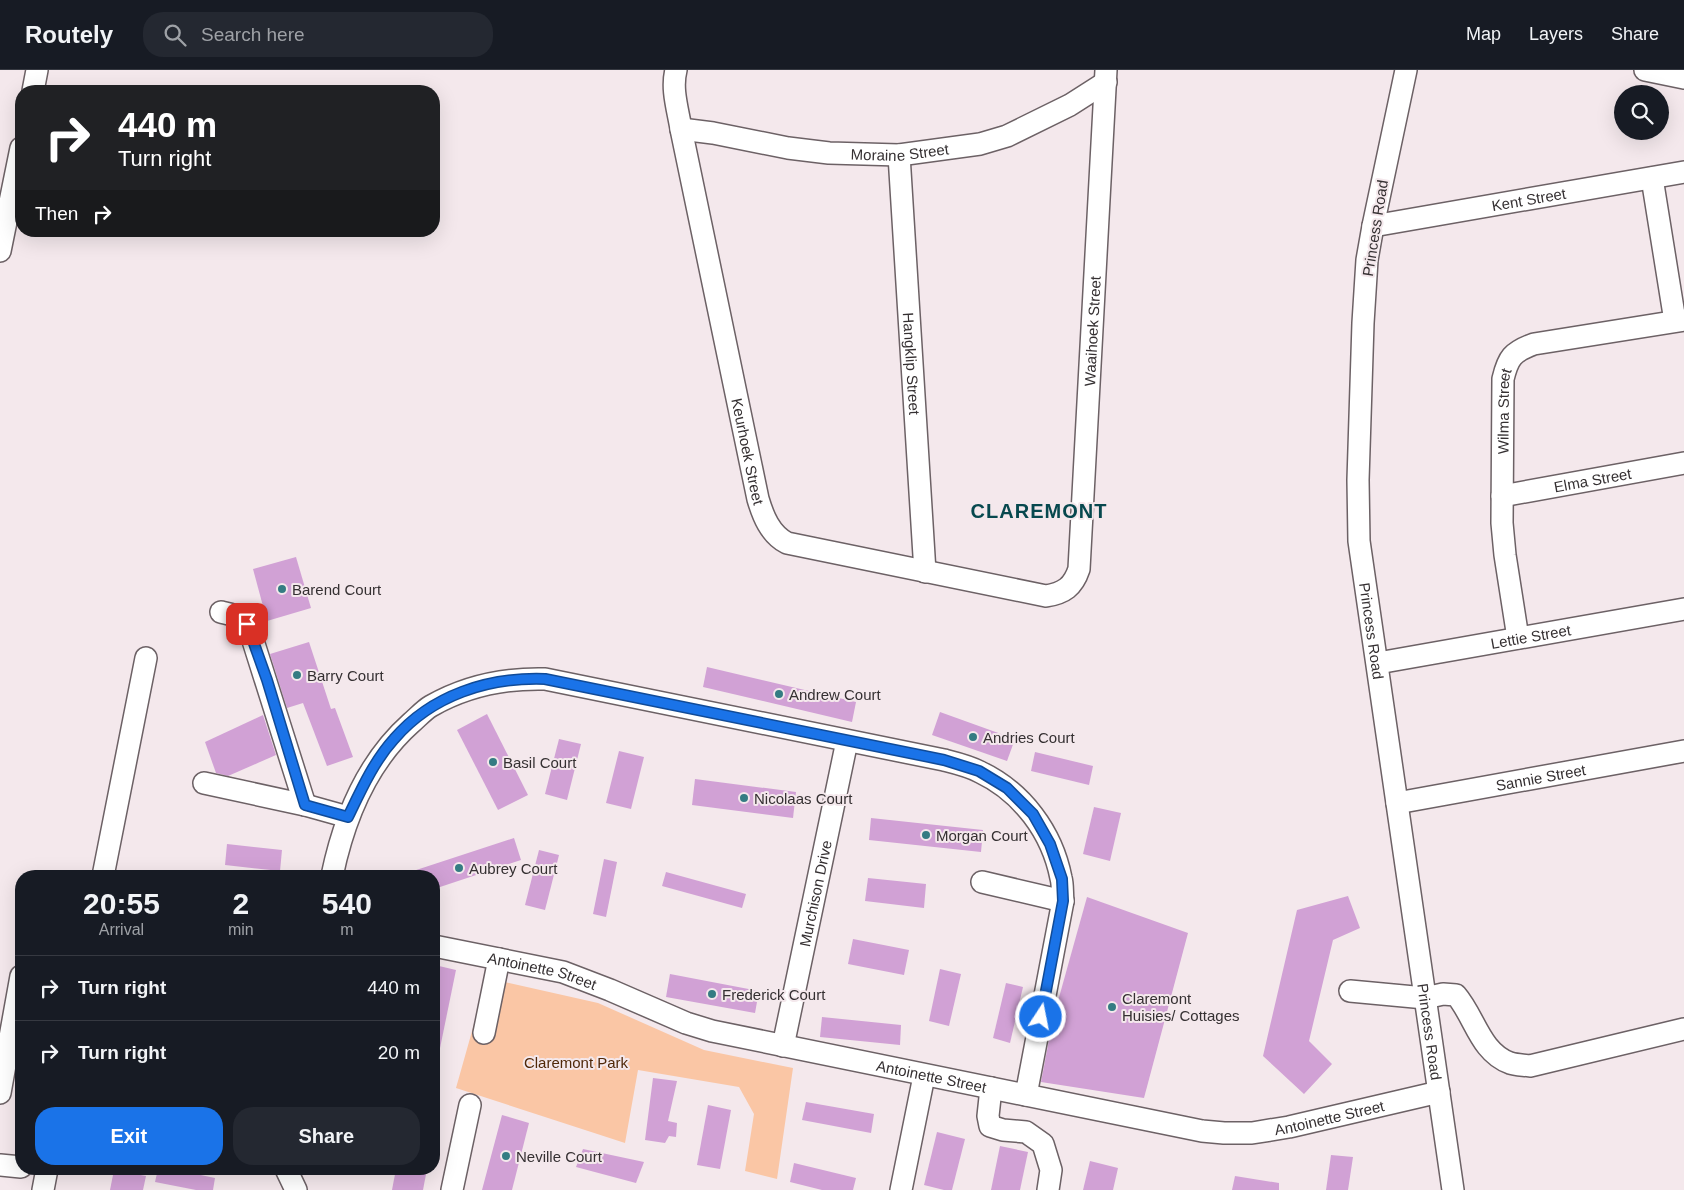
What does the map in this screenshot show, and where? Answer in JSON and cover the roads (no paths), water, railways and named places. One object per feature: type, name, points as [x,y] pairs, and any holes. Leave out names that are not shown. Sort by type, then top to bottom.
[{"type":"street","points":[[34,85],[38,70]]},
{"type":"street","name":"Keurhoek Street","points":[[676,70],[674,89],[681,129],[758,499],[763,515],[776,534],[787,543],[1046,596],[1055,595],[1066,589]]},
{"type":"street","name":"Princess Road","points":[[1402,70],[1367,260],[1358,480],[1360,541],[1453,1190]]},
{"type":"street","points":[[1645,70],[1684,78]]},
{"type":"street","name":"Moraine Street","points":[[681,129],[713,133],[750,142],[829,153],[899,155],[980,144],[1007,136],[1070,105],[1106,76]]},
{"type":"street","name":"Waaihoek Street","points":[[1066,589],[1075,580],[1079,569],[1106,76]]},
{"type":"street","name":"Hangklip Street","points":[[899,155],[925,572]]},
{"type":"street","name":"Kent Street","points":[[1372,226],[1684,172]]},
{"type":"street","points":[[0,251],[15,177]]},
{"type":"street","name":"Wilma Street","points":[[1518,638],[1502,523],[1503,379],[1507,362],[1520,349],[1534,344],[1680,320],[1652,178]]},
{"type":"street","name":"Elma Street","points":[[1502,496],[1684,463]]},
{"type":"street","name":"Lettie Street","points":[[1378,663],[1684,609]]},
{"type":"street","points":[[221,612],[236,615],[243,619],[249,628],[300,784],[305,805]]},
{"type":"street","points":[[104,870],[146,658]]},
{"type":"street","points":[[333,870],[348,817],[367,778],[394,739],[430,706],[472,688],[507,680],[545,679],[944,760],[979,771],[1007,788],[1033,814],[1050,844],[1062,879],[1063,901],[1026,1095]]},
{"type":"street","name":"Murchison Drive","points":[[783,1046],[847,741]]},
{"type":"street","name":"Sannie Street","points":[[1397,803],[1684,751]]},
{"type":"street","points":[[204,782],[305,805],[348,817]]},
{"type":"street","points":[[982,882],[1063,901]]},
{"type":"street","name":"Antoinette Street","points":[[440,947],[564,972],[686,1023],[712,1031],[1180,1127],[1224,1133],[1252,1133],[1289,1127],[1439,1092]]},
{"type":"street","points":[[484,1033],[500,959]]},
{"type":"street","points":[[1350,991],[1425,998],[1443,994],[1456,995],[1465,1006],[1475,1028],[1492,1053],[1511,1064],[1530,1066],[1684,1029]]},
{"type":"street","points":[[0,1088],[15,1008]]},
{"type":"street","points":[[901,1190],[924,1076]]},
{"type":"street","points":[[991,1088],[988,1116],[990,1126],[1003,1130],[1026,1132],[1043,1144],[1051,1170],[1048,1190]]},
{"type":"street","points":[[452,1190],[470,1105]]},
{"type":"street","points":[[0,1165],[15,1166]]},
{"type":"street","points":[[43,1190],[45,1175]]},
{"type":"street","points":[[289,1175],[296,1190]]},
{"type":"place","name":"Barend Court","points":[[282,589]]},
{"type":"place","name":"Barry Court","points":[[297,675]]},
{"type":"place","name":"Andrew Court","points":[[779,694]]},
{"type":"place","name":"Andries Court","points":[[973,737]]},
{"type":"place","name":"Basil Court","points":[[493,762]]},
{"type":"place","name":"Nicolaas Court","points":[[744,798]]},
{"type":"place","name":"Morgan Court","points":[[926,835]]},
{"type":"place","name":"Aubrey Court","points":[[459,868]]},
{"type":"place","name":"Frederick Court","points":[[712,994]]},
{"type":"place","name":"Claremont Huisies/ Cottages","points":[[1112,1007]]},
{"type":"place","name":"Neville Court","points":[[506,1156]]},
{"type":"district","name":"CLAREMONT","points":[[1039,511]]},
{"type":"park label","name":"Claremont Park","points":[[576,1062]]}]
